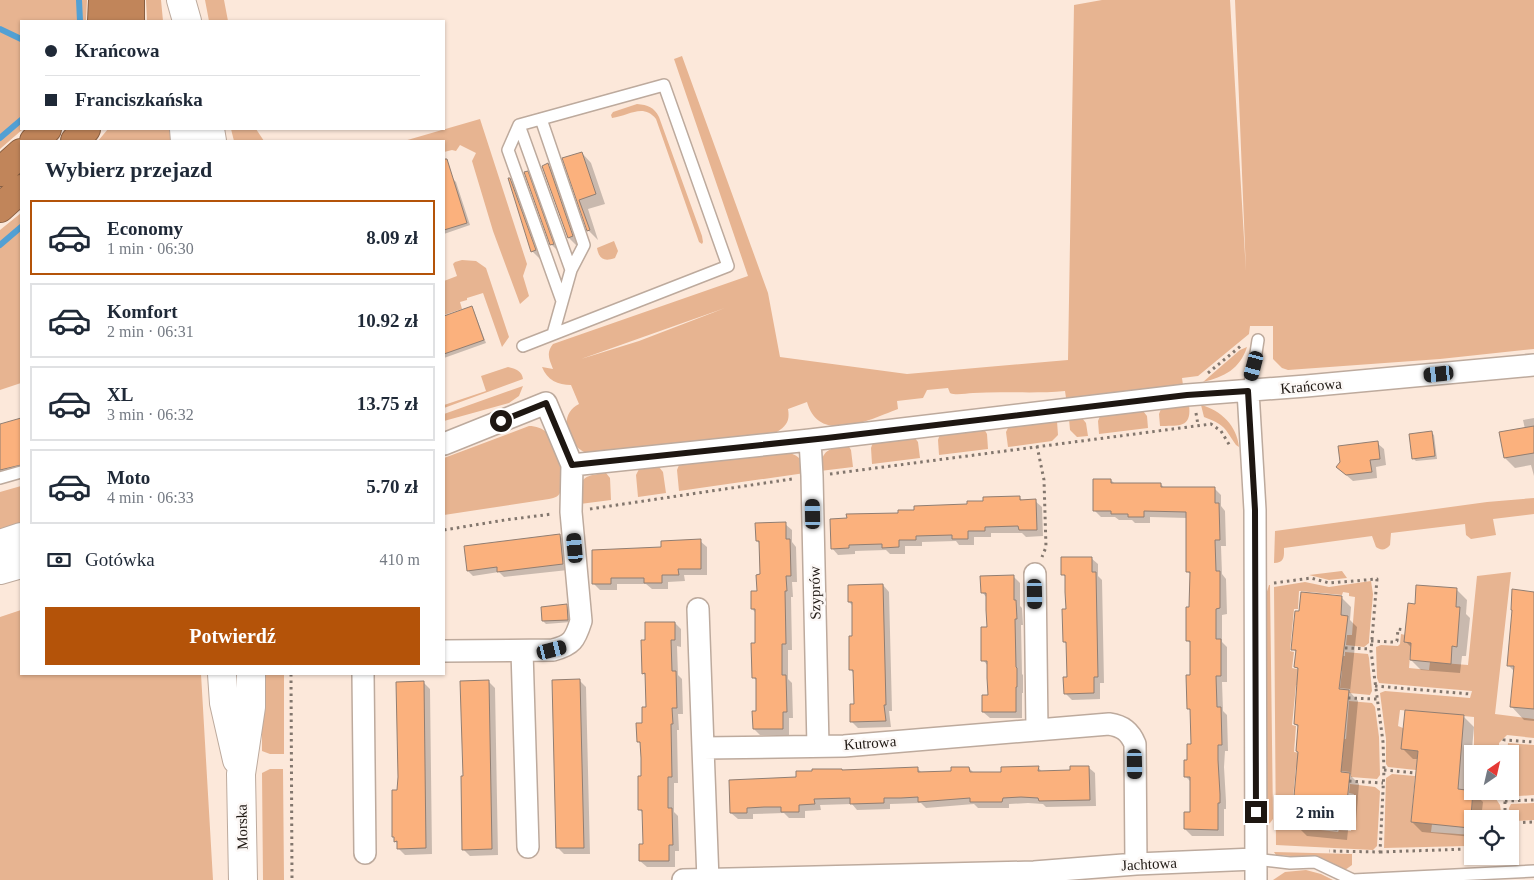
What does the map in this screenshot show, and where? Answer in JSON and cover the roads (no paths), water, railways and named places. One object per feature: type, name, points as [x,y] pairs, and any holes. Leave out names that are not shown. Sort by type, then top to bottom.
[{"type":"highway","points":[[102,20],[103,0]]},
{"type":"highway","points":[[130,0],[130,20]]},
{"type":"highway","points":[[35,140],[46,130]]},
{"type":"highway","points":[[75,140],[85,130]]},
{"type":"highway","points":[[0,172],[20,154]]},
{"type":"highway","points":[[0,208],[20,190]]},
{"type":"main road","points":[[171,0],[171,20]]},
{"type":"main road","points":[[181,0],[187,20]]},
{"type":"main road","points":[[0,544],[20,537]]},
{"type":"main road","points":[[0,570],[20,564]]},
{"type":"main road","name":"Morska","points":[[222,675],[224,703],[240,774]]},
{"type":"main road","name":"Morska","points":[[243,880],[240,774],[251,707],[251,675]]},
{"type":"street","name":"Krańcowa","points":[[572,465],[810,440],[1187,395],[1534,365]]},
{"type":"street","points":[[1248,391],[1255,510],[1256,870]]},
{"type":"street","points":[[445,651],[522,651],[552,650],[566,647],[577,636],[581,621],[571,512],[572,465],[546,403],[446,442]]},
{"type":"street","name":"Szyprów","points":[[810,440],[818,746]]},
{"type":"street","points":[[1035,574],[1037,729]]},
{"type":"street","points":[[698,609],[708,880]]},
{"type":"street","points":[[522,651],[528,847]]},
{"type":"street","points":[[362,675],[365,853]]},
{"type":"street","name":"Kutrowa","points":[[702,748],[844,746],[1109,724],[1122,727],[1130,735],[1134,744],[1136,864]]},
{"type":"street","name":"Jachtowa","points":[[683,880],[1034,876],[1136,864],[1256,870]]},
{"type":"lane","points":[[519,125],[664,85],[728,266],[523,346]]},
{"type":"lane","points":[[541,119],[584,245],[571,270],[553,334]]},
{"type":"lane","points":[[519,125],[571,270]]},
{"type":"lane","points":[[519,125],[508,150],[562,301]]},
{"type":"lane","points":[[1248,391],[1258,340]]},
{"type":"lane","points":[[0,478],[20,472]]},
{"type":"lane","points":[[1256,870],[1290,863],[1315,862],[1353,880],[1534,871]]},
{"type":"waterway","points":[[79,0],[80,20]]},
{"type":"waterway","points":[[0,29],[20,39]]},
{"type":"waterway","points":[[0,138],[20,121]]},
{"type":"waterway","points":[[0,245],[20,228]]}]
